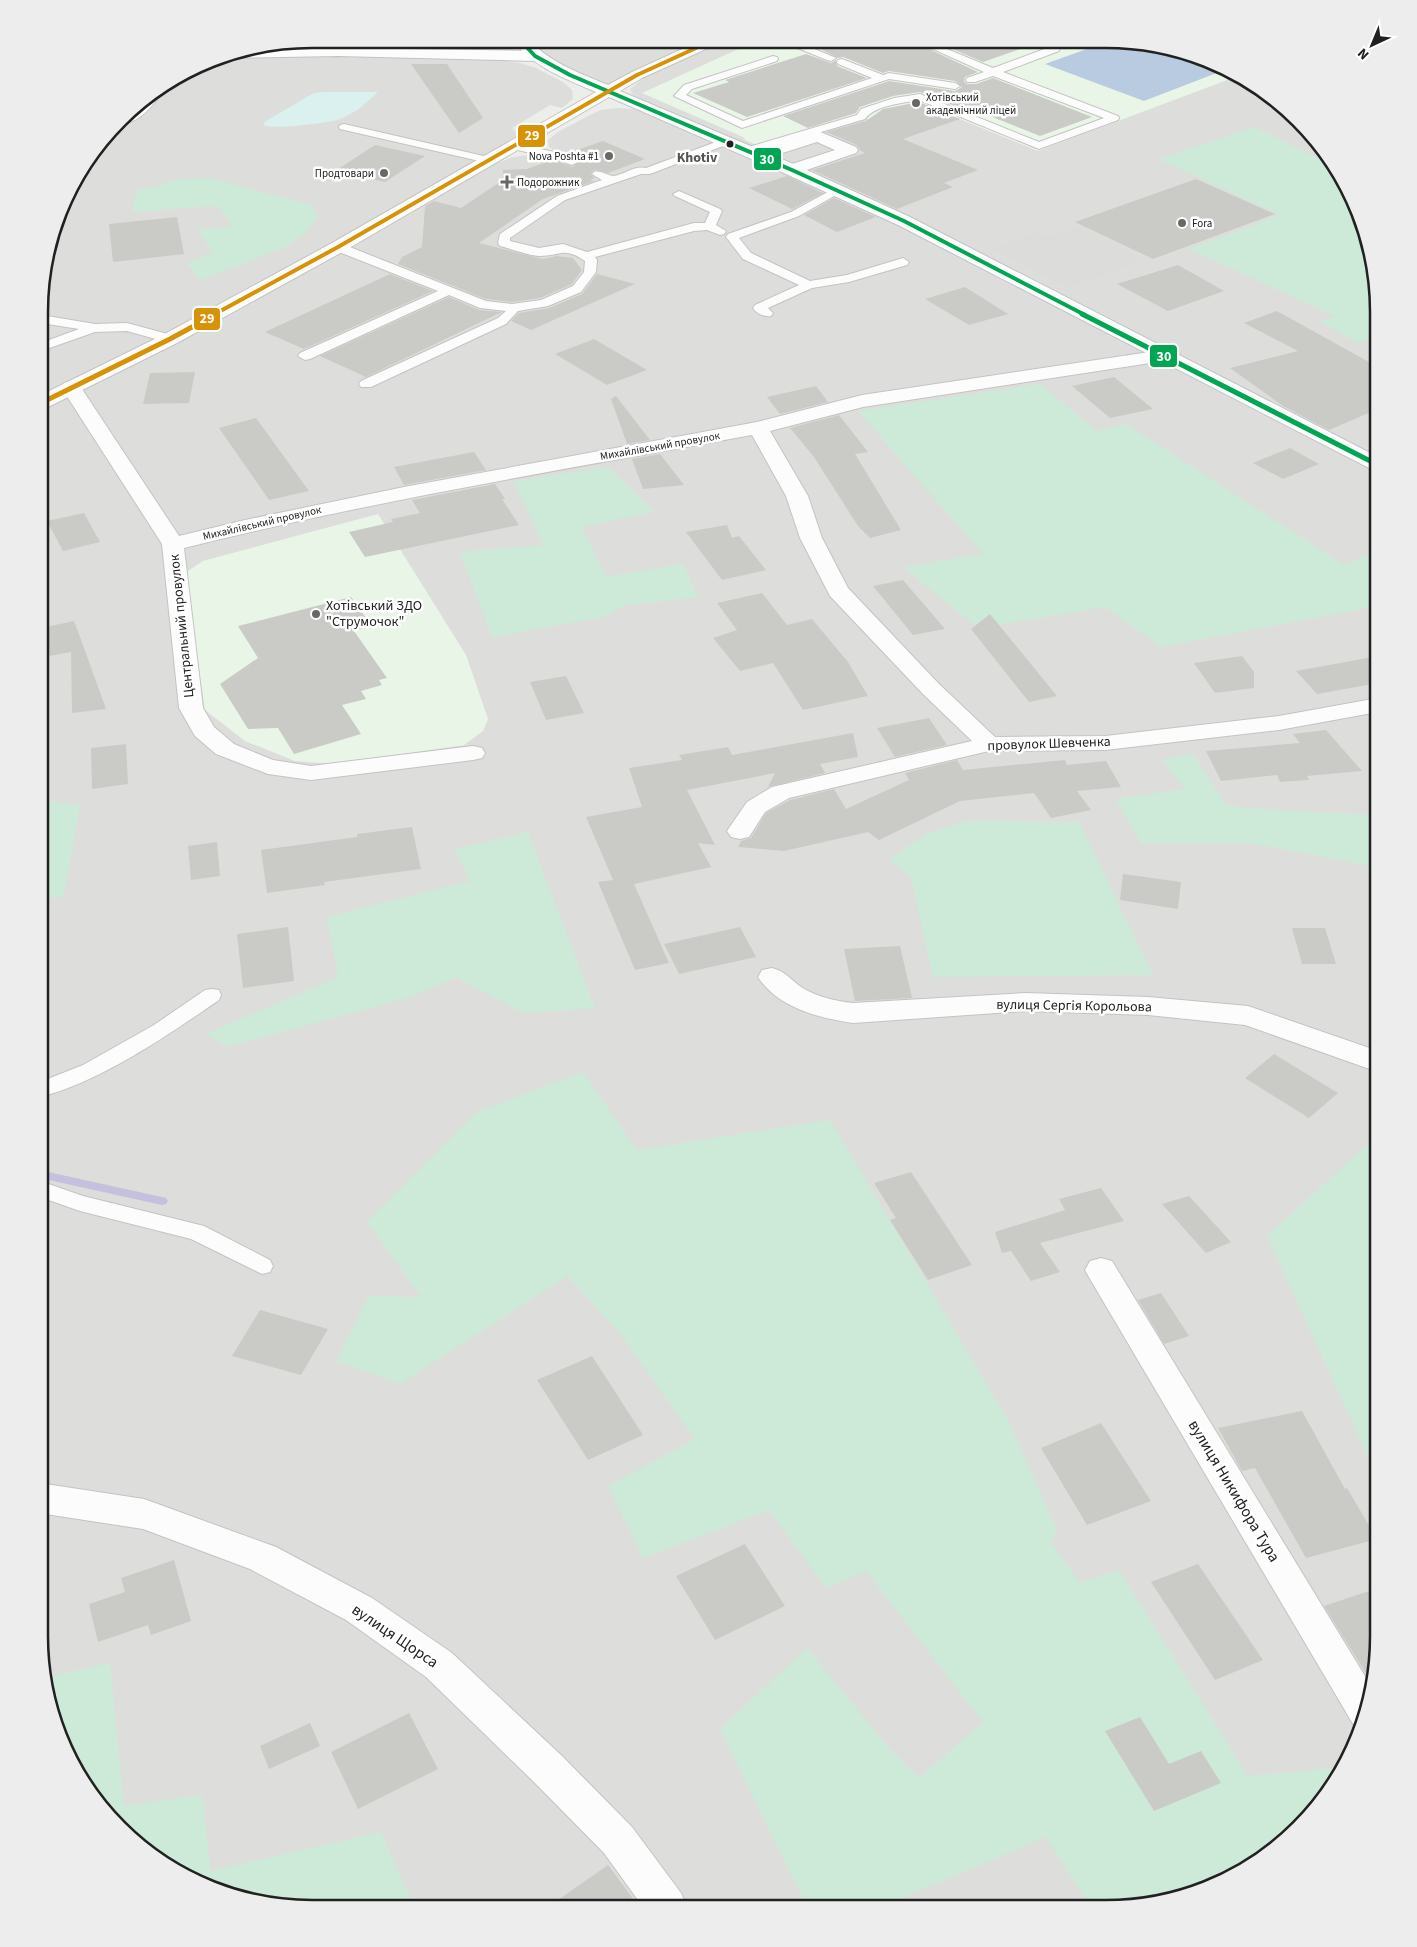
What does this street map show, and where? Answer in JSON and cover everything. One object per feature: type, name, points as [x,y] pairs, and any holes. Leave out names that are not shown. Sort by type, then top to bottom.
[{"type":"street","points":[[527,48],[535,56],[608,92],[792,170],[904,221],[1370,461]]},
{"type":"street","points":[[48,400],[170,339],[338,247],[637,75],[696,48]]},
{"type":"street","points":[[258,53],[338,52],[535,56]]},
{"type":"street","points":[[752,154],[818,136],[850,150],[792,170]]},
{"type":"street","name":"Михайлівський провулок","points":[[173,544],[244,526],[404,493],[758,428],[862,401],[1163,356]]},
{"type":"street","name":"Центральний провулок","points":[[71,387],[80,398],[173,544],[191,708],[204,731],[225,750],[268,767],[311,773],[474,753]]},
{"type":"street","points":[[758,428],[797,496],[811,538],[838,592],[931,689],[989,744]]},
{"type":"street","name":"провулок Шевченка","points":[[740,831],[756,807],[780,792],[989,744],[1105,743],[1279,723],[1370,706]]},
{"type":"street","name":"вулиця Сергія Корольова","points":[[772,977],[792,994],[824,1009],[853,1013],[1025,1002],[1148,1006],[1248,1016],[1370,1059]]},
{"type":"street","name":"вулиця Никифора Тура","points":[[1101,1270],[1360,1703]]},
{"type":"street","name":"вулиця Щорса","points":[[48,1499],[144,1514],[263,1558],[359,1609],[439,1665],[548,1769],[618,1840],[662,1900]]},
{"type":"lane","points":[[804,48],[831,58]]},
{"type":"lane","points":[[752,154],[861,117],[865,111],[898,100],[920,97],[963,83],[1055,48]]},
{"type":"lane","points":[[920,97],[1039,146],[1114,118],[938,50]]},
{"type":"lane","points":[[773,59],[688,87],[679,96],[742,125],[889,76],[963,83]]},
{"type":"lane","points":[[842,62],[882,78]]},
{"type":"lane","points":[[344,127],[435,150],[488,160]]},
{"type":"lane","points":[[338,247],[484,305],[512,308],[544,303],[577,289],[590,272],[591,260],[580,252],[563,248],[538,252],[504,243],[504,237],[561,198],[641,170],[646,172],[724,142]]},
{"type":"lane","points":[[513,146],[555,155],[572,162]]},
{"type":"lane","points":[[598,174],[612,180]]},
{"type":"lane","points":[[732,237],[795,214],[837,190]]},
{"type":"lane","points":[[679,194],[716,212],[709,226]]},
{"type":"lane","points":[[585,256],[694,227],[709,226],[732,237],[748,256],[809,285]]},
{"type":"lane","points":[[767,313],[759,308],[809,285],[849,278],[904,262]]},
{"type":"lane","points":[[305,356],[448,291]]},
{"type":"lane","points":[[366,384],[502,321],[512,312],[512,308]]},
{"type":"lane","points":[[48,321],[95,328],[127,327],[170,339]]},
{"type":"lane","points":[[48,345],[95,328]]},
{"type":"lane","points":[[48,1087],[90,1070],[161,1030],[212,995]]},
{"type":"lane","points":[[48,1192],[80,1204],[197,1232],[262,1266]]},
{"type":"shaded area","points":[[295,48],[515,48],[494,59],[520,63],[536,68],[563,82],[572,90],[573,99],[562,108],[550,105],[512,128],[519,135],[319,250],[119,359],[135,364],[244,306],[497,163],[514,157],[528,155],[544,157],[556,152],[549,147],[548,140],[558,132],[601,110],[632,109],[700,127],[632,94],[630,89],[645,77],[707,48],[1122,48],[1157,53],[1206,68],[1237,83],[1266,102],[1292,125],[1315,151],[1334,180],[1349,211],[1360,243],[1367,277],[1370,312],[1370,1635],[1367,1670],[1360,1704],[1342,1752],[1325,1782],[1304,1809],[1279,1834],[1252,1855],[1222,1872],[1174,1890],[1140,1897],[1105,1900],[312,1900],[277,1897],[243,1890],[195,1872],[165,1855],[138,1834],[113,1809],[92,1782],[75,1752],[57,1704],[48,1652],[48,295],[53,260],[62,227],[75,195],[92,165],[125,125],[151,102],[180,83],[211,68],[243,57]]},
{"type":"shaded area","points":[[537,48],[690,48],[615,83],[606,84],[554,60]]},
{"type":"shaded area","name":"Хотівський академічний ліцей","points":[[740,48],[1122,48],[1174,57],[1206,68],[1230,79],[1038,151],[945,113],[909,125],[864,118],[766,149],[642,93]]},
{"type":"shaded area","points":[[1090,48],[1122,48],[1174,57],[1217,73],[1144,101],[1045,64]]},
{"type":"shaded area","points":[[181,83],[166,106],[151,106],[155,99]]},
{"type":"shaded area","points":[[378,92],[350,114],[334,121],[278,127],[263,125],[266,121],[314,93]]},
{"type":"shaded area","points":[[1255,127],[1322,160],[1342,195],[1360,243],[1369,295],[1370,340],[1359,343],[1320,322],[1335,316],[1189,249],[1280,215],[1159,159]]},
{"type":"shaded area","points":[[209,178],[312,205],[318,215],[308,230],[288,246],[201,280],[187,264],[213,252],[197,230],[233,226],[218,206],[132,212],[137,189],[154,187],[179,179]]},
{"type":"shaded area","points":[[1076,227],[1144,260],[1068,288],[991,249],[1038,232],[1048,237]]},
{"type":"shaded area","points":[[1040,384],[1097,431],[1126,424],[1344,565],[1370,554],[1370,608],[1161,647],[1105,607],[978,628],[903,567],[983,554],[858,411]]},
{"type":"shaded area","points":[[608,467],[655,512],[581,527],[606,577],[683,564],[698,597],[626,605],[604,617],[492,637],[460,552],[544,545],[513,481]]},
{"type":"shaded area","name":"Хотівський ЗДО \"Струмочок\"","points":[[378,514],[466,655],[488,719],[483,731],[464,745],[335,764],[295,761],[245,741],[205,710],[185,573],[203,561]]},
{"type":"shaded area","points":[[1193,754],[1226,805],[1244,808],[1370,815],[1370,875],[1367,865],[1248,843],[1141,843],[1116,799],[1185,789],[1162,760]]},
{"type":"shaded area","points":[[48,801],[80,805],[64,896],[48,899]]},
{"type":"shaded area","points":[[967,821],[1079,822],[1153,975],[933,977],[911,876],[889,860],[926,834]]},
{"type":"shaded area","points":[[528,832],[595,1008],[523,1013],[456,977],[411,997],[227,1047],[206,1034],[338,977],[327,917],[470,881],[455,849]]},
{"type":"shaded area","points":[[583,1072],[637,1150],[830,1120],[1008,1420],[1057,1530],[1051,1543],[1080,1583],[1119,1570],[1248,1776],[1334,1768],[1315,1796],[1292,1822],[1252,1855],[1206,1879],[1157,1894],[1122,1899],[1086,1900],[1046,1837],[898,1900],[804,1900],[720,1729],[807,1648],[889,1748],[919,1778],[983,1722],[866,1571],[826,1588],[769,1510],[643,1558],[608,1486],[695,1439],[619,1332],[567,1276],[400,1384],[336,1361],[369,1296],[421,1297],[367,1222],[477,1112]]},
{"type":"shaded area","points":[[1370,1142],[1370,1461],[1267,1236]]},
{"type":"shaded area","points":[[110,1663],[124,1806],[202,1795],[211,1871],[381,1832],[411,1900],[312,1900],[260,1894],[211,1879],[165,1855],[125,1822],[92,1782],[68,1736],[57,1704],[51,1676]]},
{"type":"building","points":[[932,48],[931,50],[978,72],[965,77],[964,81],[967,84],[976,84],[993,78],[1092,117],[1040,136],[980,112],[974,114],[920,92],[893,96],[860,107],[856,113],[808,128],[783,116],[889,81],[955,91],[962,87],[955,81],[889,71],[883,73],[843,57],[838,58],[820,49]]},
{"type":"building","points":[[950,48],[1023,48],[983,62]]},
{"type":"building","points":[[806,54],[831,63],[836,60],[837,66],[867,78],[747,117],[693,93],[729,82],[725,80]]},
{"type":"building","points":[[411,64],[447,64],[483,118],[459,133]]},
{"type":"building","points":[[919,102],[960,119],[903,139],[978,170],[944,183],[953,187],[897,209],[812,170],[865,153],[857,145],[826,132],[866,121],[883,109]]},
{"type":"building","points":[[603,141],[645,159],[608,173],[594,170],[590,174],[595,178],[590,180],[594,181],[543,199],[479,243],[543,259],[557,256],[573,258],[582,270],[572,284],[540,298],[512,302],[486,299],[398,264],[402,257],[422,247],[425,206],[434,201],[461,208],[503,180],[503,170],[527,169],[552,160],[573,167],[580,161],[566,154]]},
{"type":"building","points":[[375,145],[425,156],[385,182],[335,171]]},
{"type":"building","points":[[787,176],[823,193],[792,209],[749,188]]},
{"type":"building","name":"Fora","points":[[1196,179],[1275,214],[1153,259],[1075,222]]},
{"type":"building","points":[[834,198],[876,217],[837,232],[804,215]]},
{"type":"building","points":[[177,217],[184,254],[113,262],[109,224]]},
{"type":"building","points":[[1178,265],[1224,291],[1168,311],[1117,284]]},
{"type":"building","points":[[390,274],[433,291],[304,349],[265,332]]},
{"type":"building","points":[[597,274],[635,284],[531,330],[511,321],[519,313],[549,308],[582,294]]},
{"type":"building","points":[[965,287],[1008,314],[969,325],[925,299]]},
{"type":"building","points":[[449,297],[479,310],[502,312],[366,377],[320,356]]},
{"type":"building","points":[[1277,311],[1370,363],[1370,412],[1329,430],[1283,406],[1230,368],[1298,351],[1244,323]]},
{"type":"building","points":[[594,339],[647,370],[607,385],[555,354]]},
{"type":"building","points":[[195,372],[189,403],[143,404],[150,373]]},
{"type":"building","points":[[1114,377],[1153,409],[1110,418],[1072,386]]},
{"type":"building","points":[[816,386],[828,402],[780,414],[767,397]]},
{"type":"building","points":[[616,396],[650,440],[627,444],[611,399]]},
{"type":"building","points":[[839,415],[868,452],[855,454],[901,530],[870,538],[858,526],[814,457],[790,428]]},
{"type":"building","points":[[256,418],[309,491],[269,500],[219,428]]},
{"type":"building","points":[[1290,448],[1319,464],[1283,479],[1253,463]]},
{"type":"building","points":[[474,452],[486,470],[404,485],[394,467]]},
{"type":"building","points":[[660,454],[684,485],[643,489],[632,459]]},
{"type":"building","points":[[495,484],[505,499],[502,499],[519,525],[365,557],[349,532],[393,522],[391,519],[420,513],[412,500]]},
{"type":"building","points":[[84,513],[100,542],[63,551],[48,521]]},
{"type":"building","points":[[727,525],[732,538],[739,536],[766,570],[722,580],[686,532]]},
{"type":"building","points":[[903,580],[945,629],[913,635],[873,586]]},
{"type":"building","points":[[762,593],[787,625],[812,619],[848,662],[868,696],[803,710],[773,663],[740,671],[713,638],[737,630],[717,603]]},
{"type":"building","points":[[351,597],[372,626],[354,631],[387,678],[379,680],[382,685],[361,691],[366,699],[342,705],[361,734],[294,754],[278,728],[248,729],[220,684],[258,658],[238,626]]},
{"type":"building","points":[[990,614],[1057,696],[1029,702],[971,629]]},
{"type":"building","points":[[74,621],[106,709],[72,713],[71,652],[50,656],[48,650],[48,627]]},
{"type":"building","points":[[1242,656],[1254,672],[1254,688],[1215,693],[1194,663]]},
{"type":"building","points":[[1370,657],[1370,684],[1317,694],[1296,671]]},
{"type":"building","points":[[566,676],[584,713],[546,720],[530,682]]},
{"type":"building","points":[[929,718],[947,745],[895,757],[877,728]]},
{"type":"building","points":[[1326,730],[1362,771],[1307,776],[1309,780],[1280,782],[1277,775],[1221,781],[1206,751],[1300,743],[1293,734]]},
{"type":"building","points":[[853,733],[858,757],[820,764],[825,773],[768,787],[775,773],[687,790],[715,845],[698,843],[711,867],[634,884],[669,963],[635,970],[598,882],[613,880],[586,817],[642,807],[629,768],[682,760],[679,755],[728,747],[732,755]]},
{"type":"building","points":[[126,744],[128,784],[92,789],[91,748]]},
{"type":"building","points":[[957,760],[963,770],[1065,760],[1067,765],[1106,761],[1121,787],[1077,791],[1091,810],[1051,818],[1034,793],[960,801],[879,840],[868,832],[784,851],[738,847],[741,841],[751,838],[766,813],[790,800],[834,789],[846,809],[909,780],[905,773]]},
{"type":"building","points":[[412,827],[421,869],[324,882],[325,885],[267,893],[261,850],[357,837],[357,834]]},
{"type":"building","points":[[217,842],[220,876],[191,880],[188,846]]},
{"type":"building","points":[[1123,874],[1181,882],[1178,909],[1120,900]]},
{"type":"building","points":[[288,927],[294,981],[243,988],[237,934]]},
{"type":"building","points":[[740,927],[756,957],[679,974],[664,944]]},
{"type":"building","points":[[1292,928],[1325,928],[1336,964],[1302,964]]},
{"type":"building","points":[[900,946],[912,998],[855,1001],[844,949]]},
{"type":"building","points":[[1274,1054],[1338,1093],[1309,1118],[1245,1078]]},
{"type":"building","points":[[911,1172],[972,1265],[928,1280],[890,1220],[896,1218],[874,1183]]},
{"type":"building","points":[[1101,1188],[1124,1221],[1040,1243],[1060,1272],[1031,1281],[1011,1251],[1002,1253],[995,1232],[1065,1210],[1059,1199]]},
{"type":"building","points":[[1189,1196],[1231,1242],[1206,1253],[1162,1204]]},
{"type":"building","points":[[1161,1293],[1189,1336],[1164,1344],[1138,1300]]},
{"type":"building","points":[[260,1310],[328,1329],[301,1375],[232,1356]]},
{"type":"building","points":[[592,1356],[643,1435],[588,1460],[537,1380]]},
{"type":"building","points":[[1302,1411],[1345,1489],[1347,1488],[1370,1527],[1370,1541],[1306,1558],[1255,1468],[1242,1471],[1218,1428]]},
{"type":"building","points":[[1101,1423],[1151,1501],[1087,1525],[1041,1448]]},
{"type":"building","points":[[745,1544],[785,1606],[715,1640],[676,1576]]},
{"type":"building","points":[[174,1560],[191,1621],[151,1635],[148,1625],[98,1642],[89,1604],[125,1592],[121,1578]]},
{"type":"building","points":[[1198,1564],[1263,1660],[1215,1680],[1151,1582]]},
{"type":"building","points":[[1370,1591],[1370,1635],[1366,1674],[1324,1606]]},
{"type":"building","points":[[409,1713],[438,1769],[358,1809],[331,1752]]},
{"type":"building","points":[[1140,1717],[1169,1764],[1201,1751],[1221,1783],[1154,1811],[1105,1731]]},
{"type":"building","points":[[310,1723],[320,1746],[269,1769],[260,1746]]},
{"type":"building","points":[[608,1865],[634,1900],[558,1900]]},
{"type":"waterway","points":[[48,1176],[162,1201]]},
{"type":"transit line","name":"30","points":[[527,48],[535,56],[570,75],[792,170],[904,221],[1370,461]]},
{"type":"transit line","name":"29","points":[[48,400],[170,339],[338,247],[637,75],[696,48]]},
{"type":"place","name":"Хотівський академічний ліцей","points":[[916,103]]},
{"type":"place","name":"Nova Poshta #1","points":[[609,156]]},
{"type":"place","name":"Продтовари","points":[[384,173]]},
{"type":"place","name":"Подорожник","points":[[507,182]]},
{"type":"place","name":"Fora","points":[[1182,223]]},
{"type":"place","name":"Хотівський ЗДО \"Струмочок\"","points":[[316,614]]},
{"type":"district","name":"Khotiv","points":[[697,158]]}]
